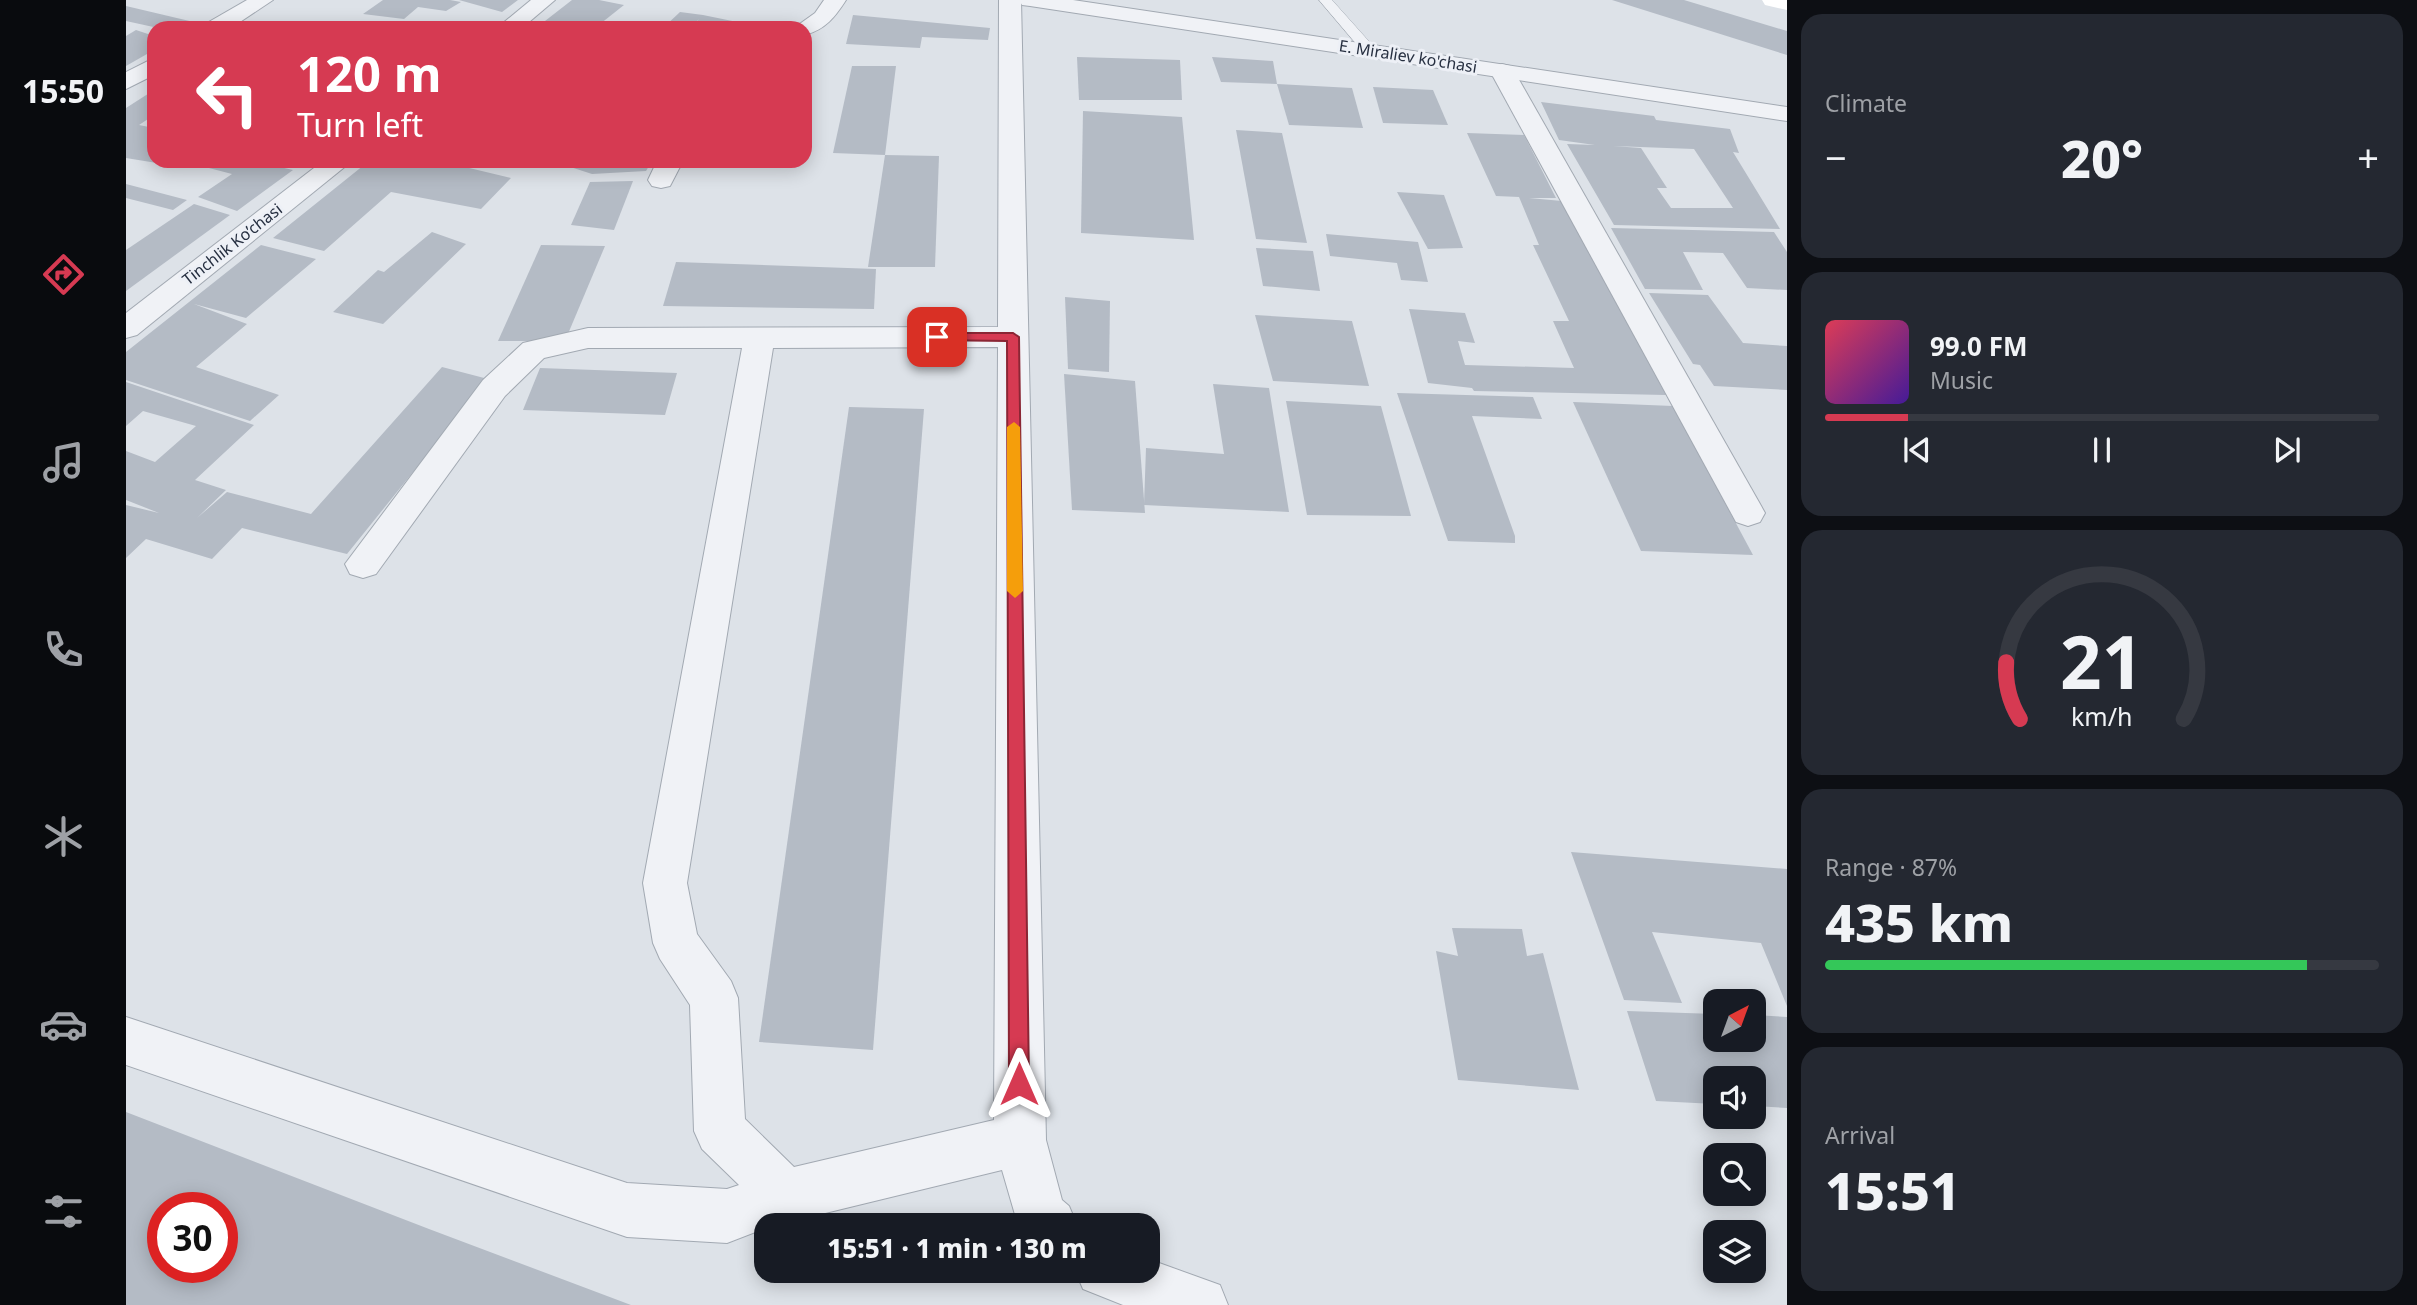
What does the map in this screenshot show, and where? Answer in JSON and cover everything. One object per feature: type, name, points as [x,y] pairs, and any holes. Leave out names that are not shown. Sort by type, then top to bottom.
[{"type":"main road","points":[[1773,0],[1787,4]]},
{"type":"street","points":[[226,21],[261,0]]},
{"type":"street","points":[[517,21],[544,0]]},
{"type":"street","points":[[812,24],[823,18],[835,0]]},
{"type":"street","points":[[1010,0],[1020,1140],[1039,1213]]},
{"type":"street","name":"E. Miraliev ko'chasi","points":[[1030,0],[1787,114]]},
{"type":"street","points":[[126,82],[147,69]]},
{"type":"street","points":[[1502,71],[1748,513]]},
{"type":"street","name":"Tinchlik Ko’chasi","points":[[126,328],[330,168]]},
{"type":"street","points":[[363,564],[494,388],[534,350],[588,338],[1013,337]]},
{"type":"street","points":[[759,338],[665,883],[676,943],[714,998],[720,1131],[786,1195]]},
{"type":"street","points":[[126,1041],[627,1210],[727,1216],[786,1195],[1020,1140]]},
{"type":"street","points":[[1138,1283],[1200,1305]]},
{"type":"lane","points":[[1325,0],[1368,50]]},
{"type":"building","points":[[383,0],[461,2],[446,11],[418,7],[404,19],[363,14]]},
{"type":"building","points":[[459,0],[518,0],[502,12]]},
{"type":"building","points":[[572,0],[599,0],[624,5],[604,21],[545,21]]},
{"type":"building","points":[[1612,0],[1684,0],[1787,31],[1787,55]]},
{"type":"building","points":[[126,6],[190,21],[147,21],[147,26],[126,21]]},
{"type":"building","points":[[680,12],[733,21],[697,21],[699,19],[670,21]]},
{"type":"building","points":[[853,15],[990,28],[988,40],[922,37],[920,48],[846,44]]},
{"type":"building","points":[[136,30],[147,34],[147,54],[126,66],[126,36]]},
{"type":"building","points":[[1077,57],[1180,60],[1182,100],[1079,100]]},
{"type":"building","points":[[1212,57],[1273,61],[1277,84],[1221,82]]},
{"type":"building","points":[[852,66],[896,66],[885,155],[833,153]]},
{"type":"building","points":[[1277,84],[1352,88],[1363,128],[1289,125]]},
{"type":"building","points":[[1373,87],[1433,90],[1448,125],[1383,123]]},
{"type":"building","points":[[147,94],[147,120],[139,125],[147,127],[147,161],[126,158],[126,108]]},
{"type":"building","points":[[1541,102],[1654,116],[1656,120],[1730,129],[1739,153],[1733,152],[1780,229],[1614,225],[1567,144],[1595,145],[1559,140]],"holes":[[[1613,146],[1694,149],[1733,208],[1671,208],[1657,188],[1667,188],[1641,148]]]},
{"type":"building","points":[[1083,111],[1182,117],[1194,240],[1081,233]]},
{"type":"building","points":[[1236,130],[1282,133],[1307,243],[1256,239]]},
{"type":"building","points":[[1467,133],[1524,135],[1556,198],[1529,198],[1562,201],[1666,395],[1474,391],[1472,388],[1428,383],[1409,309],[1465,313],[1475,343],[1458,341],[1465,365],[1574,368],[1553,321],[1569,321],[1533,245],[1539,245],[1519,197],[1496,196]]},
{"type":"building","points":[[885,155],[939,156],[935,267],[868,267]]},
{"type":"building","points":[[209,168],[293,170],[237,211],[198,197],[232,174]]},
{"type":"building","points":[[360,168],[469,168],[511,178],[481,209],[391,192],[324,251],[273,238]]},
{"type":"building","points":[[574,168],[648,168],[646,171],[592,174]]},
{"type":"building","points":[[633,181],[614,230],[571,225],[590,182]]},
{"type":"building","points":[[126,184],[187,200],[173,210],[126,198]]},
{"type":"building","points":[[1397,192],[1444,195],[1463,248],[1428,249]]},
{"type":"building","points":[[194,204],[230,215],[126,291],[126,250]]},
{"type":"building","points":[[1611,228],[1774,232],[1787,252],[1787,290],[1747,288],[1723,253],[1683,252],[1703,290],[1645,289]]},
{"type":"building","points":[[432,232],[466,244],[383,324],[333,312],[378,270],[384,272]]},
{"type":"building","points":[[1326,234],[1418,242],[1428,282],[1401,280],[1397,263],[1330,256]]},
{"type":"building","points":[[261,245],[316,259],[246,318],[194,304],[247,324],[196,367],[279,395],[250,421],[126,380],[126,352]]},
{"type":"building","points":[[541,245],[605,246],[565,341],[498,341]]},
{"type":"building","points":[[1256,248],[1313,251],[1320,291],[1263,286]]},
{"type":"building","points":[[676,262],[876,269],[874,309],[663,306]]},
{"type":"building","points":[[1649,293],[1708,295],[1743,343],[1787,346],[1787,390],[1714,386],[1700,365],[1693,364]]},
{"type":"building","points":[[1065,297],[1110,301],[1109,372],[1068,369]]},
{"type":"building","points":[[1255,315],[1352,321],[1369,386],[1273,381]]},
{"type":"building","points":[[442,367],[488,379],[347,554],[242,528],[212,559],[146,539],[126,558],[126,505],[159,513],[126,500],[126,451],[155,462],[196,426],[143,411],[126,426],[126,382],[254,425],[195,480],[226,490],[197,518],[227,492],[311,514]]},
{"type":"building","points":[[540,368],[677,373],[665,415],[523,410]]},
{"type":"building","points":[[1064,374],[1135,381],[1145,513],[1072,510]]},
{"type":"building","points":[[1213,384],[1269,388],[1289,512],[1144,505],[1146,448],[1224,454]]},
{"type":"building","points":[[1397,393],[1533,397],[1542,419],[1472,416],[1515,536],[1515,543],[1448,541]]},
{"type":"building","points":[[1286,401],[1381,406],[1411,516],[1307,515]]},
{"type":"building","points":[[1573,402],[1673,406],[1753,555],[1641,551]]},
{"type":"building","points":[[849,407],[924,409],[873,1050],[759,1042]]},
{"type":"building","points":[[1571,852],[1787,869],[1787,1006],[1761,943],[1652,932],[1682,1003],[1624,1000]]},
{"type":"building","points":[[1452,928],[1522,929],[1527,956],[1543,953],[1579,1090],[1458,1080],[1436,951],[1458,956]]},
{"type":"building","points":[[1627,1011],[1703,1014],[1703,1052],[1766,1052],[1766,1016],[1787,1017],[1787,1108],[1766,1107],[1766,1066],[1703,1066],[1703,1103],[1656,1101]]},
{"type":"building","points":[[126,1112],[429,1229],[631,1305],[126,1305]]},
{"type":"slow traffic","points":[[1014,427],[1015,591]]},
{"type":"route","points":[[937,337],[1013,337],[1019,1084]]}]
